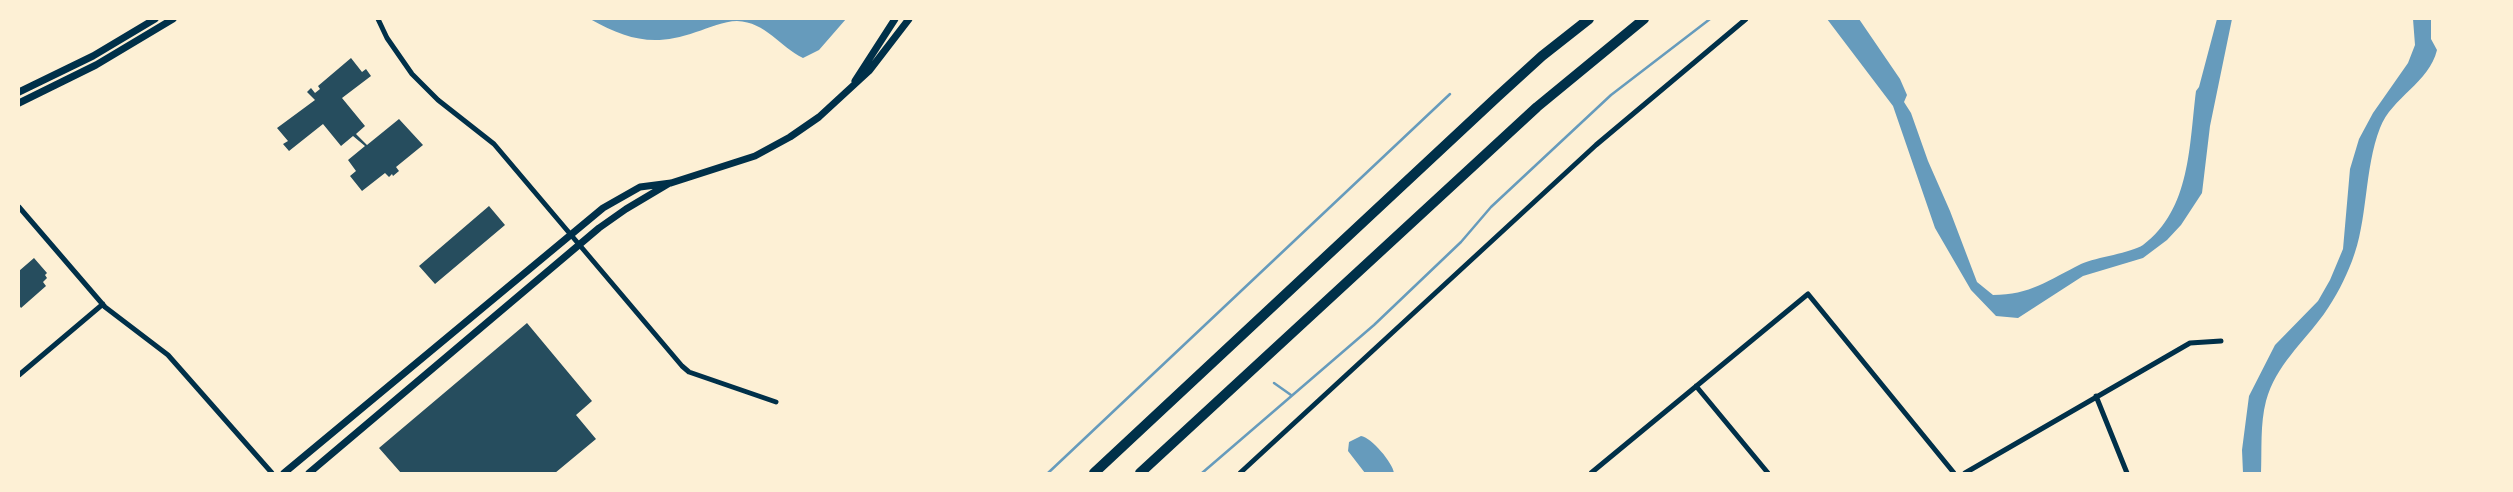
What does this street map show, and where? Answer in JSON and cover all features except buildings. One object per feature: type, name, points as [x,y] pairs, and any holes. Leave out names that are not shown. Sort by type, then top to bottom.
[{"type":"highway","points":[[1094,473],[1510,85],[1589,19]]},
{"type":"highway","points":[[1140,473],[1530,114],[1644,19]]},
{"type":"street","points":[[19,92],[93,56],[155,19]]},
{"type":"street","points":[[19,103],[96,65],[173,19]]},
{"type":"street","points":[[378,19],[399,57],[417,80],[444,105],[494,144],[578,246],[686,370],[776,402]]},
{"type":"street","points":[[851,88],[895,19]]},
{"type":"street","points":[[309,473],[578,246],[626,209],[671,183],[762,152],[790,137],[818,117],[877,63],[909,19]]},
{"type":"street","points":[[1240,473],[1596,145],[1746,19]]},
{"type":"street","points":[[284,473],[603,208],[640,187],[671,183]]},
{"type":"street","points":[[19,207],[103,304],[168,355],[272,473]]},
{"type":"street","points":[[1591,473],[1808,294],[1954,473]]},
{"type":"street","points":[[19,375],[103,304]]},
{"type":"street","points":[[1965,473],[2190,343],[2220,341]]},
{"type":"street","points":[[1696,386],[1768,473]]},
{"type":"street","points":[[2096,396],[2127,473]]},
{"type":"water","points":[[590,19],[846,19],[819,50],[803,58],[765,30],[747,22],[727,22],[681,37],[654,40],[629,36]]},
{"type":"water","points":[[1827,19],[1859,19],[1900,79],[1907,95],[1904,102],[1911,113],[1928,161],[1950,211],[1977,282],[1993,295],[2018,292],[2039,286],[2081,264],[2138,248],[2159,230],[2171,213],[2185,175],[2196,91],[2199,87],[2217,19],[2232,19],[2210,126],[2202,193],[2181,225],[2167,240],[2143,258],[2083,276],[2018,318],[1996,316],[1971,290],[1935,228],[1893,106]]},
{"type":"water","points":[[2413,19],[2431,19],[2431,39],[2437,50],[2433,62],[2419,81],[2393,107],[2380,128],[2371,160],[2361,229],[2352,261],[2340,288],[2328,308],[2276,376],[2266,401],[2263,419],[2261,473],[2243,473],[2242,450],[2249,396],[2275,345],[2318,301],[2330,280],[2343,249],[2350,169],[2359,139],[2373,113],[2408,63],[2415,45]]},
{"type":"water","points":[[1361,436],[1365,437],[1381,451],[1390,463],[1394,473],[1365,473],[1348,451],[1349,442]]},
{"type":"waterway","points":[[1202,473],[1374,325],[1461,242],[1491,207],[1611,95],[1710,19]]},
{"type":"waterway","points":[[1048,473],[1450,94]]},
{"type":"waterway","points":[[1274,383],[1291,395]]}]
